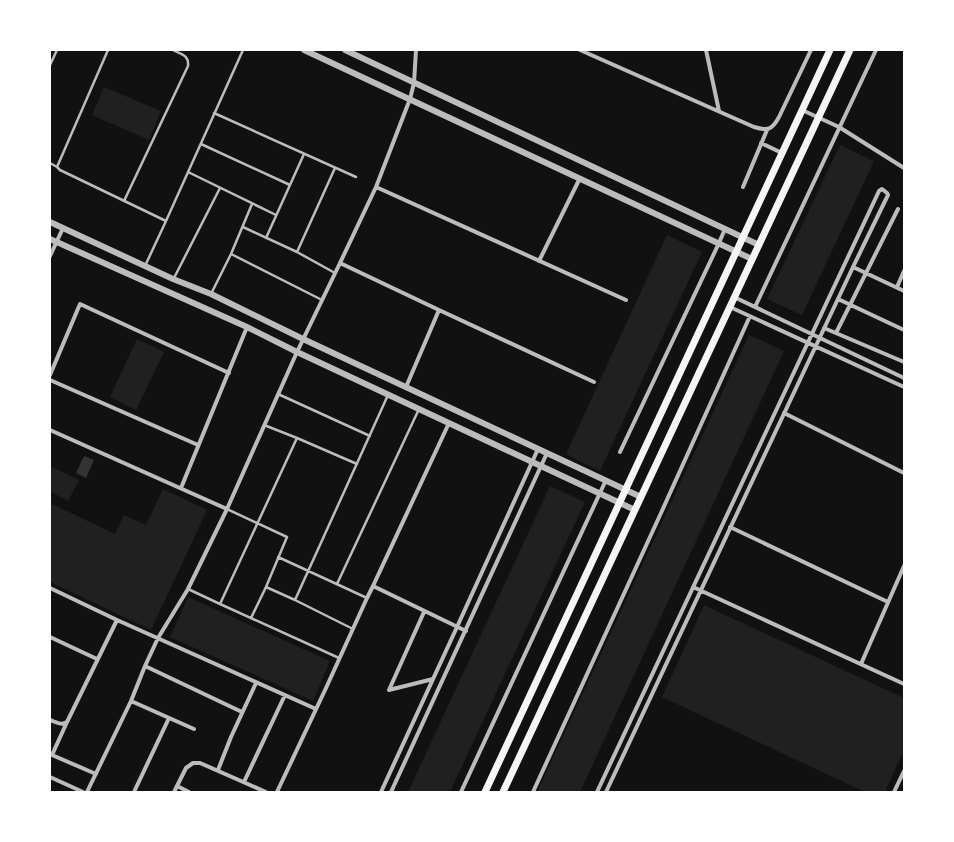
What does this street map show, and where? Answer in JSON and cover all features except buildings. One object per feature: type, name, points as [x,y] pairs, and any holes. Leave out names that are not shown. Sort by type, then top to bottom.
[{"type":"main road","points":[[485,792],[830,50]]},
{"type":"main road","points":[[503,792],[850,50]]},
{"type":"street","points":[[304,50],[752,258]]},
{"type":"street","points":[[345,50],[759,245]]},
{"type":"street","points":[[87,792],[131,701],[158,638],[188,589],[227,509],[303,339],[376,187],[410,99],[414,82],[416,50]]},
{"type":"street","points":[[580,50],[754,127],[767,130]]},
{"type":"street","points":[[706,50],[719,111]]},
{"type":"street","points":[[743,187],[767,130],[775,124],[811,50]]},
{"type":"street","points":[[755,307],[876,50]]},
{"type":"street","points":[[802,110],[839,127],[904,168]]},
{"type":"street","points":[[761,143],[782,153]]},
{"type":"street","points":[[539,261],[580,178]]},
{"type":"street","points":[[376,187],[626,300]]},
{"type":"street","points":[[597,792],[879,191],[882,189],[887,192],[888,195],[852,267],[606,792]]},
{"type":"street","points":[[836,333],[898,209]]},
{"type":"street","points":[[50,222],[173,279],[211,294],[303,339],[641,497]]},
{"type":"street","points":[[50,256],[63,228]]},
{"type":"street","points":[[620,452],[719,243],[724,229]]},
{"type":"street","points":[[50,238],[247,327],[297,352],[635,510]]},
{"type":"street","points":[[340,263],[594,382]]},
{"type":"street","points":[[852,267],[904,290]]},
{"type":"street","points":[[897,287],[904,271]]},
{"type":"street","points":[[734,297],[904,378]]},
{"type":"street","points":[[838,298],[904,330]]},
{"type":"street","points":[[50,375],[80,304],[229,373]]},
{"type":"street","points":[[730,307],[904,387]]},
{"type":"street","points":[[406,387],[439,310]]},
{"type":"street","points":[[533,792],[750,316]]},
{"type":"street","points":[[181,488],[247,327]]},
{"type":"street","points":[[824,328],[904,362]]},
{"type":"street","points":[[50,380],[198,445]]},
{"type":"street","points":[[784,413],[904,473]]},
{"type":"street","points":[[277,792],[340,658],[366,598],[449,423]]},
{"type":"street","points":[[50,430],[227,509]]},
{"type":"street","points":[[381,792],[538,449]]},
{"type":"street","points":[[391,792],[547,453]]},
{"type":"street","points":[[461,792],[606,480]]},
{"type":"street","points":[[730,527],[888,602]]},
{"type":"street","points":[[860,664],[904,566]]},
{"type":"street","points":[[373,586],[466,631]]},
{"type":"street","points":[[693,587],[904,684]]},
{"type":"street","points":[[50,588],[117,620],[316,709]]},
{"type":"street","points":[[424,612],[388,690],[433,679]]},
{"type":"street","points":[[96,774],[52,755],[117,620]]},
{"type":"street","points":[[50,637],[97,659]]},
{"type":"street","points":[[145,666],[242,712]]},
{"type":"street","points":[[218,770],[256,682]]},
{"type":"street","points":[[244,782],[285,695]]},
{"type":"street","points":[[131,701],[194,729]]},
{"type":"street","points":[[134,792],[169,718]]},
{"type":"street","points":[[50,720],[61,724],[67,722]]},
{"type":"street","points":[[174,792],[186,768],[193,763],[200,762],[266,792]]},
{"type":"street","points":[[894,792],[904,772]]},
{"type":"street","points":[[50,776],[83,792]]},
{"type":"street","points":[[177,786],[189,792]]},
{"type":"lane","points":[[50,65],[57,50]]},
{"type":"lane","points":[[57,167],[108,50]]},
{"type":"lane","points":[[124,201],[188,66],[188,60],[186,57],[173,50]]},
{"type":"lane","points":[[145,266],[243,50]]},
{"type":"lane","points":[[214,113],[356,178]]},
{"type":"lane","points":[[201,144],[290,185]]},
{"type":"lane","points":[[266,238],[304,154]]},
{"type":"lane","points":[[50,163],[60,170],[166,220]]},
{"type":"lane","points":[[297,252],[335,168]]},
{"type":"lane","points":[[188,172],[276,215]]},
{"type":"lane","points":[[173,279],[220,188]]},
{"type":"lane","points":[[211,294],[231,254],[252,204]]},
{"type":"lane","points":[[243,227],[297,252],[336,273]]},
{"type":"lane","points":[[231,254],[322,300]]},
{"type":"lane","points":[[278,394],[370,436]]},
{"type":"lane","points":[[295,600],[389,395]]},
{"type":"lane","points":[[337,584],[419,409]]},
{"type":"lane","points":[[264,425],[357,464]]},
{"type":"lane","points":[[220,604],[297,438]]},
{"type":"lane","points":[[227,509],[287,538],[251,618]]},
{"type":"lane","points":[[278,557],[366,598]]},
{"type":"lane","points":[[266,587],[352,629]]},
{"type":"lane","points":[[188,589],[340,658]]},
{"type":"shaded area","points":[[104,87],[161,111],[149,140],[92,115]]},
{"type":"shaded area","points":[[840,145],[874,161],[802,315],[767,299]]},
{"type":"shaded area","points":[[667,235],[702,252],[600,471],[566,454]]},
{"type":"shaded area","points":[[749,335],[784,351],[580,792],[537,792]]},
{"type":"shaded area","points":[[137,339],[164,352],[136,410],[110,397]]},
{"type":"shaded area","points":[[84,456],[94,460],[86,478],[76,473]]},
{"type":"shaded area","points":[[50,466],[79,480],[68,501],[50,491]]},
{"type":"shaded area","points":[[550,486],[585,502],[450,792],[408,792]]},
{"type":"shaded area","points":[[163,489],[207,510],[151,630],[50,582],[50,503],[115,534],[124,515],[146,525]]},
{"type":"shaded area","points":[[188,597],[330,661],[313,701],[170,637]]},
{"type":"shaded area","points":[[704,605],[904,698],[904,750],[885,792],[865,792],[662,697]]}]
